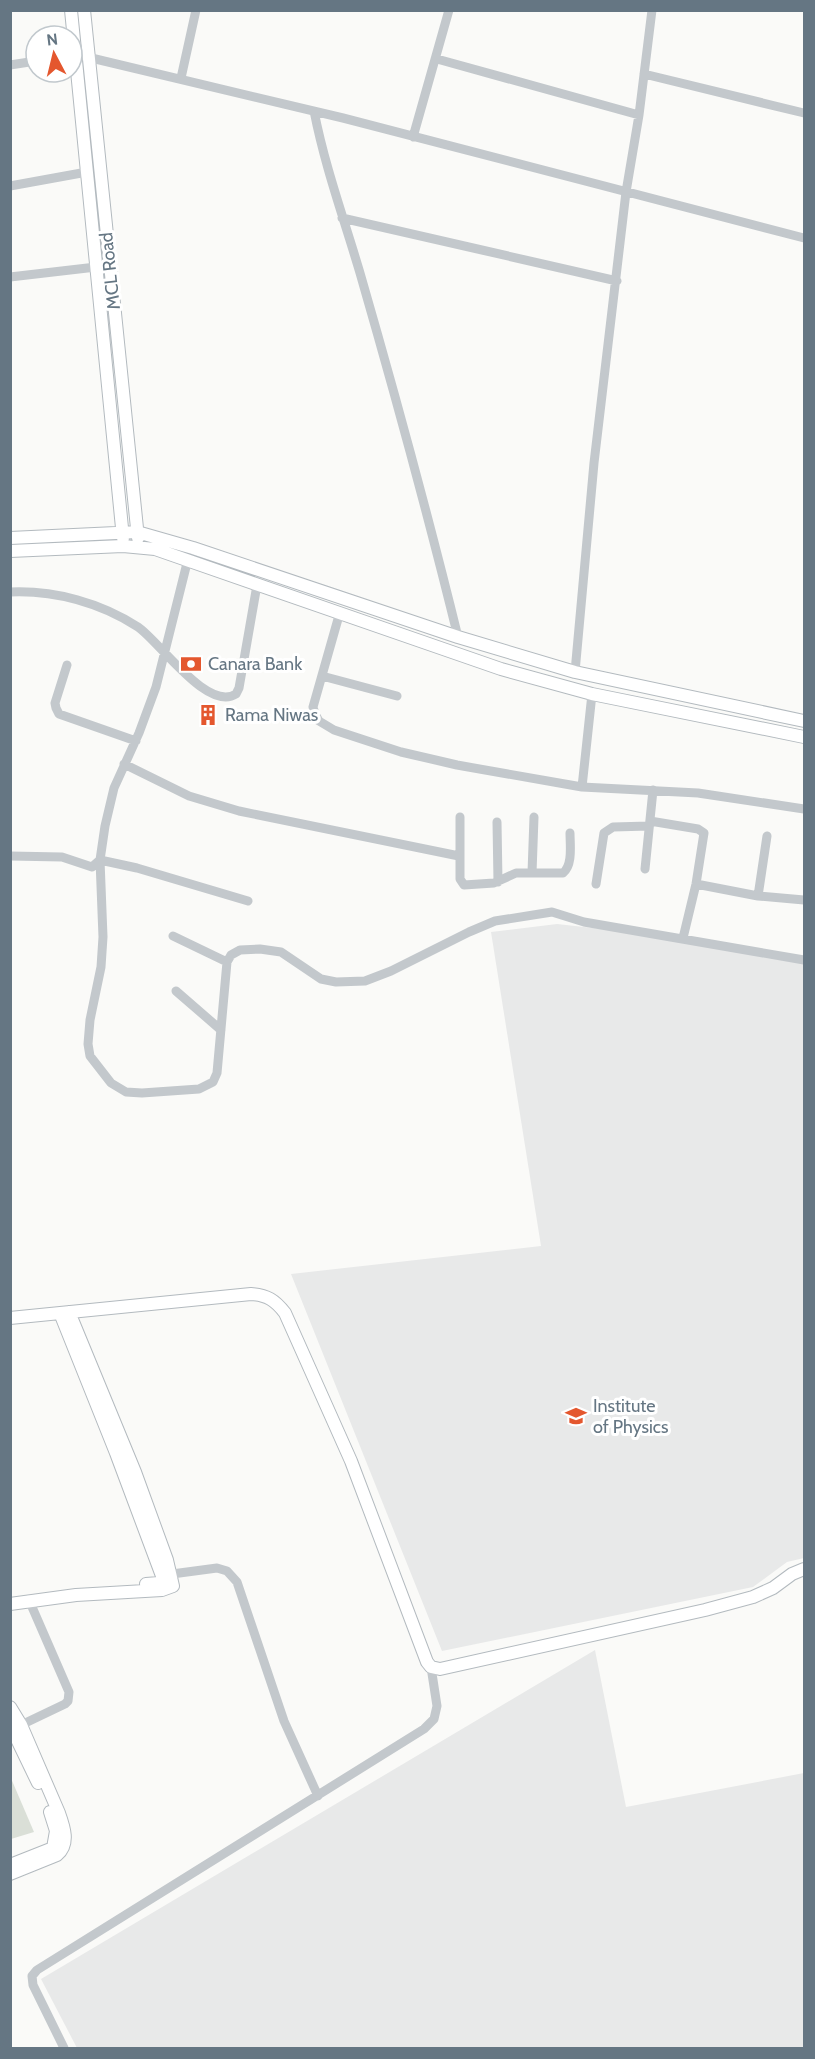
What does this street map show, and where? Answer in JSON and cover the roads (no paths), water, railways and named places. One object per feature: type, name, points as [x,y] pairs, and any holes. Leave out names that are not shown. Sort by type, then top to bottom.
[{"type":"street","points":[[181,78],[196,10]]},
{"type":"street","points":[[413,137],[449,10]]},
{"type":"street","points":[[575,672],[594,464],[652,10]]},
{"type":"street","points":[[84,56],[314,111],[804,238]]},
{"type":"street","points":[[436,59],[639,115]]},
{"type":"street","points":[[644,74],[804,113]]},
{"type":"street","name":"MCL Road","points":[[80,84],[123,546]]},
{"type":"street","name":"MCL Road","points":[[82,84],[138,547]]},
{"type":"street","points":[[314,111],[322,152],[360,272],[432,531],[458,637]]},
{"type":"street","points":[[10,186],[87,172]]},
{"type":"street","points":[[342,218],[616,281]]},
{"type":"street","points":[[10,278],[96,267]]},
{"type":"street","points":[[10,538],[137,532],[193,548],[458,637],[575,672],[804,721]]},
{"type":"street","points":[[10,551],[123,546],[155,549],[498,667],[592,694],[804,737]]},
{"type":"street","points":[[188,559],[156,687],[136,741],[114,788],[100,860],[103,937],[101,968],[90,1020],[88,1044],[90,1056],[111,1083],[126,1092],[142,1094],[199,1089],[213,1082],[217,1073],[227,962],[231,955],[240,950],[260,949],[281,952],[321,979],[336,982],[365,981],[391,971],[495,921],[552,912],[584,922],[804,960]]},
{"type":"street","points":[[10,592],[56,595],[80,600],[138,627],[205,691],[226,698],[236,694],[239,688],[257,585]]},
{"type":"street","points":[[340,612],[314,707],[319,721],[334,730],[401,752],[457,765],[582,787],[698,793],[804,809]]},
{"type":"street","points":[[498,667],[503,651]]},
{"type":"street","points":[[67,665],[55,703],[59,714],[136,741]]},
{"type":"street","points":[[322,676],[397,696]]},
{"type":"street","points":[[582,787],[592,694]]},
{"type":"street","points":[[124,764],[189,796],[239,811],[459,856]]},
{"type":"street","points":[[645,869],[654,790]]},
{"type":"street","points":[[460,817],[460,879],[464,885],[486,885],[516,873],[560,874],[567,870],[570,833]]},
{"type":"street","points":[[532,873],[534,817]]},
{"type":"street","points":[[496,822],[498,882]]},
{"type":"street","points":[[596,884],[604,833],[613,827],[649,823],[698,829],[704,833],[696,884],[683,938]]},
{"type":"street","points":[[758,896],[767,836]]},
{"type":"street","points":[[10,856],[62,857],[92,867],[100,860]]},
{"type":"street","points":[[100,860],[137,868],[248,901]]},
{"type":"street","points":[[696,884],[758,896],[804,900]]},
{"type":"street","points":[[173,936],[227,962]]},
{"type":"street","points":[[176,991],[221,1030]]},
{"type":"street","points":[[10,1317],[251,1294],[264,1294],[277,1302],[285,1313],[351,1461],[427,1662],[431,1667],[437,1706],[434,1719],[424,1729],[37,1970],[32,1976],[33,1985],[64,2049]]},
{"type":"street","points":[[10,1604],[98,1593],[168,1589],[173,1586],[172,1574],[135,1472],[64,1312]]},
{"type":"street","points":[[10,1598],[88,1586],[153,1584],[162,1581],[64,1312]]},
{"type":"street","points":[[172,1574],[217,1568],[227,1570],[237,1582],[284,1721],[318,1796]]},
{"type":"street","points":[[431,1667],[440,1669],[705,1610],[753,1597],[804,1569]]},
{"type":"street","points":[[16,1725],[65,1704],[69,1698],[69,1692],[29,1600]]},
{"type":"street","points":[[10,1707],[51,1815],[56,1837],[53,1848],[10,1865]]},
{"type":"street","points":[[10,1874],[57,1855],[63,1850],[65,1841],[60,1813],[16,1725]]},
{"type":"place","name":"Canara Bank","points":[[191,664]]},
{"type":"place","name":"Rama Niwas","points":[[208,715]]},
{"type":"place","name":"Institute of Physics","points":[[576,1416]]}]
